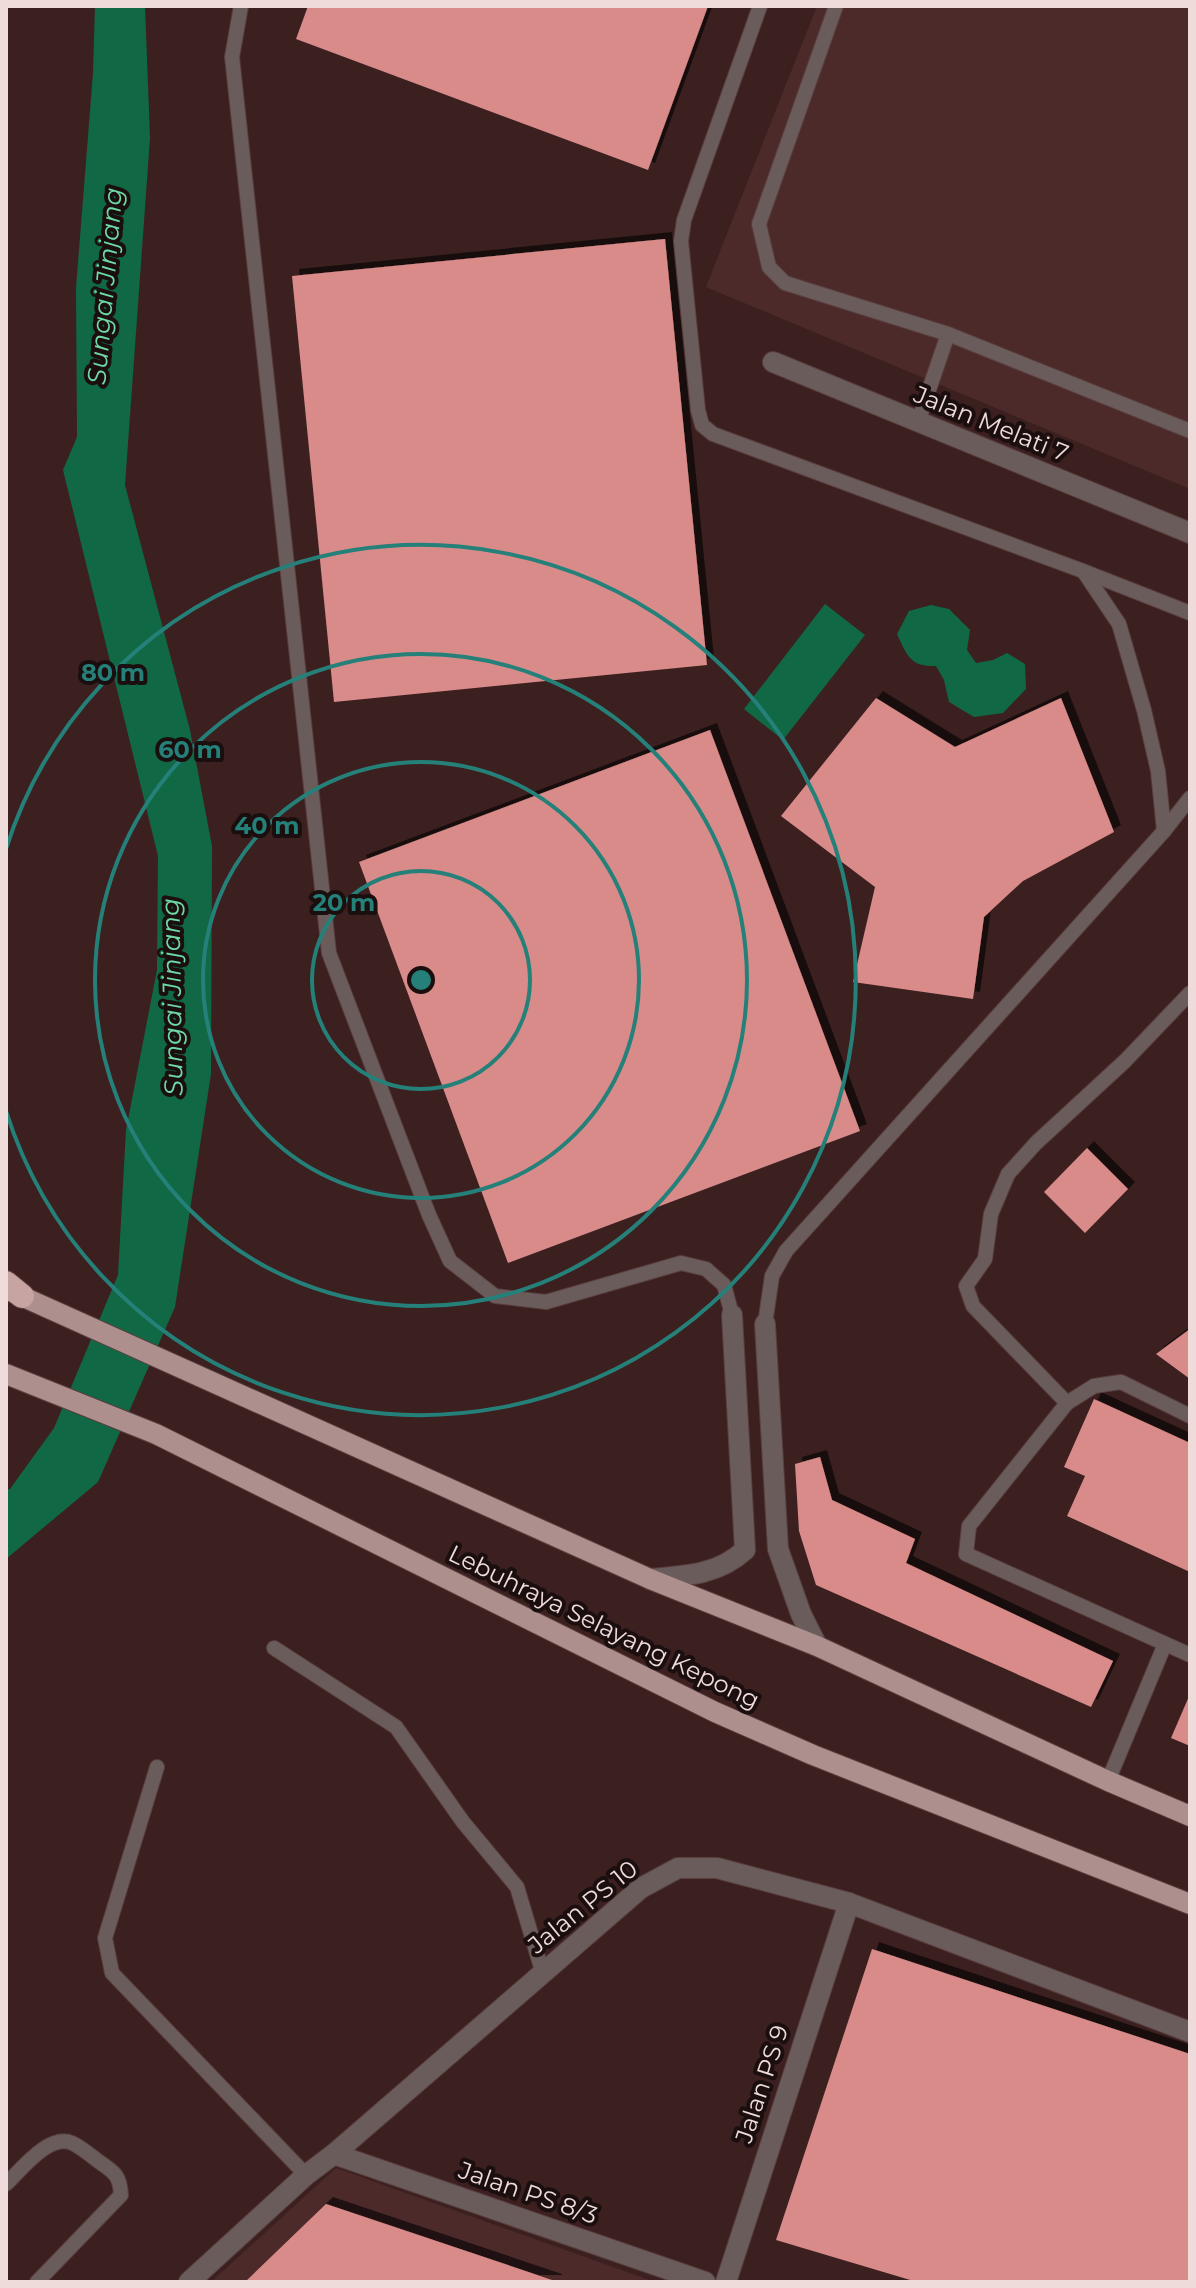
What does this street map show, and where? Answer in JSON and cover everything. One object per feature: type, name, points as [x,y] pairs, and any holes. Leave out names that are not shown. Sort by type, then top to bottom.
[{"type":"main road","points":[[11,1290],[171,1365],[650,1579],[817,1646],[1190,1816]]},
{"type":"main road","name":"Lebuhraya Selayang Kepong","points":[[6,1374],[156,1434],[715,1712],[813,1755],[1190,1904]]},
{"type":"street","name":"Jalan Melati 7","points":[[773,362],[1190,533]]},
{"type":"street","points":[[650,1579],[705,1572],[734,1560],[745,1550],[732,1315]]},
{"type":"street","points":[[765,1324],[778,1549],[801,1614],[817,1646]]},
{"type":"street","points":[[736,1392],[768,1390]]},
{"type":"street","name":"Jalan PS 10","points":[[189,2282],[306,2175],[641,1888],[678,1868],[717,1868],[849,1903],[1190,2032]]},
{"type":"street","name":"Jalan PS 9","points":[[726,2282],[849,1903]]},
{"type":"street","name":"Jalan PS 8/3","points":[[334,2154],[705,2282]]},
{"type":"lane","points":[[241,6],[232,57],[329,953],[429,1215],[450,1261],[495,1296],[546,1302],[681,1263],[706,1269],[724,1285],[732,1315]]},
{"type":"lane","points":[[760,6],[684,220],[681,241],[702,425],[713,434],[1190,613]]},
{"type":"lane","points":[[836,6],[759,224],[769,267],[785,283],[948,334],[1190,431]]},
{"type":"lane","points":[[918,422],[948,334]]},
{"type":"lane","points":[[1083,571],[1119,624],[1158,771],[1164,831]]},
{"type":"lane","points":[[765,1324],[772,1276],[786,1251],[1164,831],[1190,798]]},
{"type":"lane","points":[[1067,1403],[973,1306],[966,1286],[985,1259],[991,1214],[1008,1174],[1190,993]]},
{"type":"lane","points":[[1190,1416],[1121,1382],[1094,1386],[1067,1403],[969,1526],[966,1554],[1190,1655]]},
{"type":"lane","points":[[1108,1781],[1165,1644]]},
{"type":"lane","points":[[274,1648],[396,1727],[463,1822],[517,1887],[543,1974]]},
{"type":"lane","points":[[157,1767],[105,1938],[112,1973],[306,2175]]},
{"type":"lane","points":[[6,2184],[50,2143],[63,2140],[73,2143],[114,2173],[120,2181],[121,2195],[37,2282]]},
{"type":"shaded area","points":[[817,6],[1190,6],[1190,489],[706,287]]},
{"type":"shaded area","points":[[336,2168],[655,2282],[211,2282]]},
{"type":"water","name":"Sungai Jinjang","points":[[95,6],[145,6],[150,138],[125,485],[190,730],[212,846],[211,1074],[175,1307],[98,1482],[6,1559],[6,1490],[10,1489],[54,1428],[118,1275],[126,1130],[157,970],[158,856],[63,470],[77,437],[76,288],[93,73]]},
{"type":"water","points":[[825,604],[865,635],[783,740],[744,709]]},
{"type":"water","points":[[931,605],[949,609],[970,630],[967,650],[976,663],[1007,653],[1025,664],[1026,689],[1003,713],[974,717],[949,702],[944,680],[936,666],[915,662],[907,654],[897,634],[909,611]]},
{"type":"building","points":[[308,6],[708,6],[648,170],[296,39]]},
{"type":"building","points":[[665,239],[707,665],[334,702],[292,276]]},
{"type":"building","points":[[876,698],[955,747],[1061,698],[1114,832],[1023,881],[984,917],[973,999],[853,982],[875,887],[781,816]]},
{"type":"building","points":[[710,730],[860,1131],[508,1263],[359,862]]},
{"type":"building","points":[[1087,1148],[1128,1189],[1085,1233],[1044,1192]]},
{"type":"building","points":[[1190,1329],[1190,1379],[1156,1354]]},
{"type":"building","points":[[1094,1399],[1190,1443],[1190,1572],[1067,1516],[1085,1476],[1064,1467]]},
{"type":"building","points":[[820,1457],[832,1500],[915,1539],[906,1563],[1113,1661],[1091,1707],[816,1585],[799,1531],[795,1464]]},
{"type":"building","points":[[1190,1694],[1190,1746],[1171,1738]]},
{"type":"building","points":[[872,1949],[1190,2054],[1190,2282],[917,2282],[776,2240]]},
{"type":"building","points":[[326,2204],[555,2281],[555,2282],[245,2282]]}]
